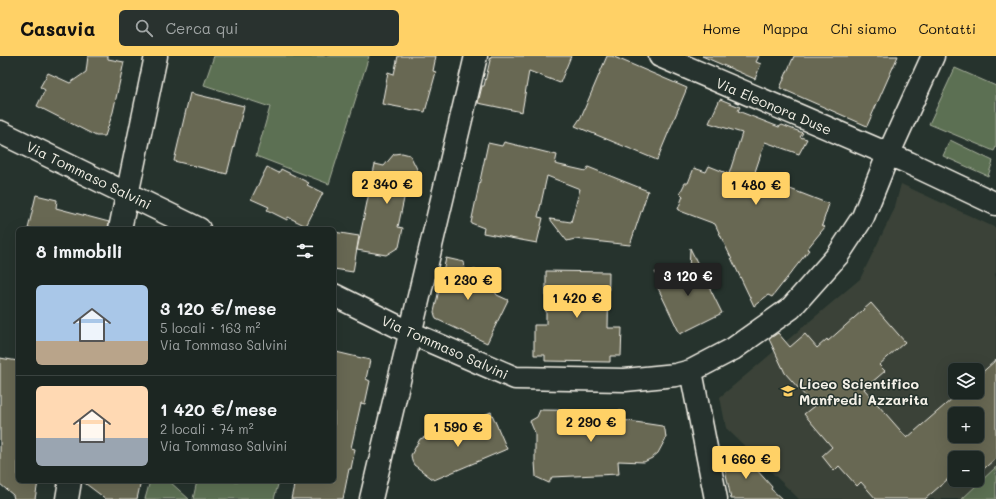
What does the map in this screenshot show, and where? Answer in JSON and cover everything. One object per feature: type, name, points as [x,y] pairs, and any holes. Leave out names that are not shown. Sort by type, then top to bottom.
[{"type":"street","points":[[120,227],[156,56]]},
{"type":"street","points":[[370,499],[411,333],[476,56]]},
{"type":"street","name":"Via Eleonora Duse","points":[[660,56],[888,155],[996,204]]},
{"type":"street","name":"Via Tommaso Salvini","points":[[336,296],[411,333],[515,378],[625,380],[684,373],[733,349],[791,308],[838,255],[863,217],[888,155],[933,56]]},
{"type":"street","name":"Via Tommaso Salvini","points":[[0,132],[195,227]]},
{"type":"street","points":[[684,373],[701,499]]},
{"type":"street","points":[[684,373],[716,499]]},
{"type":"street","points":[[67,499],[70,483]]},
{"type":"shaded area","points":[[901,184],[996,228],[996,467],[984,478],[984,451],[948,451],[948,487],[975,487],[962,499],[799,499],[726,428],[720,397],[860,279],[894,210]]},
{"type":"green space","points":[[214,56],[369,56],[329,184],[256,156],[270,107],[204,85]]},
{"type":"green space","points":[[955,68],[996,86],[996,147],[994,151],[929,124]]},
{"type":"green space","points":[[950,140],[993,161],[988,176],[943,156]]},
{"type":"green space","points":[[996,467],[996,499],[962,499],[975,487],[984,487],[984,478]]},
{"type":"green space","points":[[149,483],[171,483],[189,499],[145,499]]},
{"type":"green space","points":[[197,483],[278,483],[274,499],[193,499]]},
{"type":"building","points":[[88,56],[108,56],[108,59],[124,62],[113,112],[105,136],[96,136],[37,106],[45,90],[40,87],[48,73],[70,83],[86,72]]},
{"type":"building","points":[[398,56],[436,56],[433,71],[436,72],[425,112],[382,104],[388,72],[394,74]]},
{"type":"building","points":[[491,56],[571,56],[560,83],[529,71],[522,112],[478,103],[482,86],[484,86]]},
{"type":"building","points":[[607,56],[612,56],[687,88],[657,160],[575,126],[581,117]]},
{"type":"building","points":[[702,56],[759,56],[756,62],[761,64],[755,79]]},
{"type":"building","points":[[794,56],[898,56],[867,126],[780,88]]},
{"type":"building","points":[[190,93],[244,106],[227,174],[174,161]]},
{"type":"building","points":[[720,99],[740,107],[738,111],[779,127],[782,125],[803,133],[800,137],[807,139],[799,154],[765,142],[754,175],[829,204],[822,225],[825,227],[807,249],[809,250],[772,297],[768,295],[754,306],[715,224],[678,209],[683,196],[680,193],[685,183],[688,183],[694,168],[706,172],[709,166],[729,174],[742,133],[709,123]]},
{"type":"building","points":[[504,142],[557,155],[555,164],[586,171],[588,167],[648,191],[630,245],[575,239],[567,241],[550,219],[571,222],[580,189],[547,176],[538,217],[543,218],[537,243],[483,233],[484,228],[471,223],[488,143],[502,146]]},
{"type":"building","points":[[402,153],[410,155],[417,169],[411,190],[406,189],[398,227],[403,228],[399,247],[386,255],[357,250],[375,164],[384,166],[394,154]]},
{"type":"building","points":[[267,167],[279,173],[281,169],[309,183],[307,185],[323,193],[306,226],[288,217],[287,220],[267,210],[269,207],[251,199]]},
{"type":"building","points":[[36,195],[57,200],[56,208],[109,222],[108,227],[28,227]]},
{"type":"building","points":[[336,232],[359,236],[353,272],[336,269]]},
{"type":"building","points":[[690,248],[722,313],[680,334],[657,286],[661,284],[655,272],[689,272]]},
{"type":"building","points":[[446,258],[464,262],[465,270],[492,270],[490,283],[497,295],[508,300],[487,343],[436,319],[434,312]]},
{"type":"building","points":[[546,271],[609,272],[608,328],[622,328],[621,356],[610,356],[610,362],[545,361],[545,355],[534,355],[534,325],[546,325]]},
{"type":"building","points":[[871,303],[905,342],[879,365],[885,371],[864,389],[907,438],[952,399],[984,399],[984,371],[996,360],[996,458],[984,469],[984,451],[948,451],[948,479],[925,499],[876,499],[861,482],[857,486],[839,466],[834,471],[822,456],[832,447],[804,414],[814,406],[785,373],[769,339],[778,333],[790,347],[805,334],[817,348],[827,339],[828,341]]},
{"type":"building","points":[[336,352],[370,360],[366,379],[370,381],[365,404],[361,403],[351,448],[355,449],[343,499],[291,499],[295,483],[336,483]]},
{"type":"building","points":[[0,358],[16,361],[16,483],[38,483],[35,499],[14,499],[13,495],[0,484]]},
{"type":"building","points":[[540,410],[622,411],[622,420],[662,426],[665,430],[666,438],[658,453],[644,462],[618,461],[619,474],[552,477],[549,483],[536,477],[535,433],[530,421],[537,417]]},
{"type":"building","points":[[491,412],[507,449],[434,480],[414,465],[411,455],[420,439],[438,432],[439,437],[476,423],[474,419]]},
{"type":"building","points":[[740,451],[772,487],[771,489],[782,499],[731,499],[723,459]]},
{"type":"building","points":[[85,483],[141,483],[137,499],[106,499]]},
{"type":"place","name":"Liceo Scientifico Manfredi Azzarita","points":[[788,391]]}]
